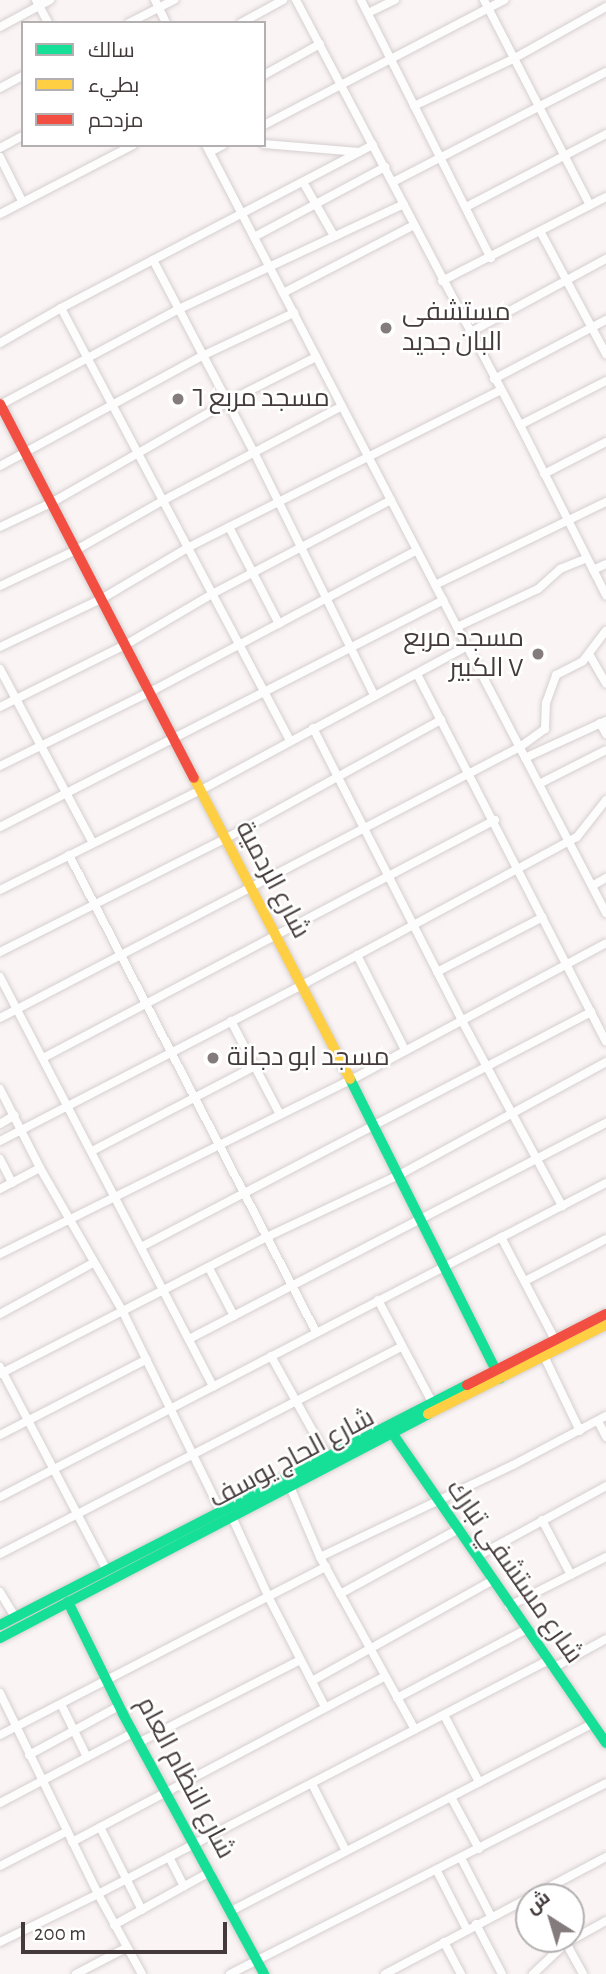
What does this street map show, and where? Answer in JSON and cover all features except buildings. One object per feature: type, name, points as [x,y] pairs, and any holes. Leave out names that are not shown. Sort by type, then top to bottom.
[{"type":"street","points":[[0,27],[37,3],[50,0]]},
{"type":"street","points":[[132,21],[157,4],[174,0]]},
{"type":"street","points":[[245,21],[283,0]]},
{"type":"street","points":[[296,0],[520,425],[606,595]]},
{"type":"street","points":[[361,0],[491,258]]},
{"type":"street","points":[[368,13],[395,0]]},
{"type":"street","points":[[266,124],[390,60],[486,4],[504,0]]},
{"type":"street","points":[[414,106],[513,59],[606,7],[602,0]]},
{"type":"street","points":[[37,3],[47,21]]},
{"type":"street","points":[[157,4],[165,21]]},
{"type":"street","points":[[486,4],[590,205]]},
{"type":"street","points":[[266,74],[320,44]]},
{"type":"street","points":[[393,183],[606,72]]},
{"type":"street","points":[[0,88],[21,77]]},
{"type":"street","points":[[466,207],[606,134]]},
{"type":"street","points":[[0,148],[21,137]]},
{"type":"street","points":[[266,144],[360,152]]},
{"type":"street","points":[[0,344],[61,308],[373,145]]},
{"type":"street","points":[[112,147],[116,154]]},
{"type":"street","points":[[0,214],[129,147]]},
{"type":"street","points":[[208,149],[606,913]]},
{"type":"street","points":[[0,157],[22,201]]},
{"type":"street","points":[[254,237],[385,167]]},
{"type":"street","points":[[303,183],[334,236]]},
{"type":"street","points":[[442,281],[606,197]]},
{"type":"street","points":[[0,405],[179,309],[404,204]]},
{"type":"street","points":[[283,293],[414,225]]},
{"type":"street","points":[[540,230],[606,354]]},
{"type":"street","points":[[470,333],[606,259]]},
{"type":"street","points":[[153,260],[254,452],[374,695]]},
{"type":"street","points":[[61,308],[214,593],[289,740]]},
{"type":"street","points":[[0,467],[202,356],[294,313]]},
{"type":"street","points":[[494,379],[606,320]]},
{"type":"street","points":[[0,527],[51,503],[226,402],[316,357]]},
{"type":"street","points":[[520,425],[606,381]]},
{"type":"street","points":[[0,647],[103,598],[189,547],[500,390]]},
{"type":"street","name":"شارع الردمية","points":[[0,405],[152,691],[173,739],[351,1080],[498,1375]]},
{"type":"street","points":[[0,586],[76,550],[342,406]]},
{"type":"street","points":[[544,474],[606,442]]},
{"type":"street","points":[[0,707],[127,644],[214,593],[391,500]]},
{"type":"street","points":[[435,585],[606,502]]},
{"type":"street","points":[[229,527],[279,624]]},
{"type":"street","points":[[0,766],[152,691],[417,550]]},
{"type":"street","points":[[457,627],[538,589],[560,569],[587,558]]},
{"type":"street","points":[[593,570],[606,564]]},
{"type":"street","points":[[0,827],[443,600]]},
{"type":"street","points":[[0,1018],[251,888],[363,826],[520,747],[545,729],[547,700],[556,675],[582,662],[606,631]]},
{"type":"street","points":[[1,886],[201,790],[467,646]]},
{"type":"street","points":[[589,654],[606,683]]},
{"type":"street","points":[[0,669],[93,843]]},
{"type":"street","points":[[418,674],[606,1041]]},
{"type":"street","points":[[0,952],[225,839],[441,720]]},
{"type":"street","points":[[525,758],[603,722],[606,734]]},
{"type":"street","points":[[313,728],[486,1067],[562,1206]]},
{"type":"street","points":[[539,784],[606,750]]},
{"type":"street","points":[[0,1141],[302,985],[519,868],[581,833],[606,800]]},
{"type":"street","points":[[43,1058],[277,938],[495,821]]},
{"type":"street","points":[[69,855],[316,1332]]},
{"type":"street","points":[[592,886],[606,878]]},
{"type":"street","points":[[437,972],[542,917]]},
{"type":"street","points":[[0,1254],[279,1113],[351,1080],[606,943]]},
{"type":"street","points":[[357,955],[405,1050]]},
{"type":"street","points":[[0,977],[213,1387]]},
{"type":"street","points":[[141,1247],[591,1012]]},
{"type":"street","points":[[231,1021],[279,1113]]},
{"type":"street","points":[[106,1569],[1,1371],[267,1237],[399,1175],[606,1062]]},
{"type":"street","points":[[92,1152],[255,1066]]},
{"type":"street","points":[[0,1089],[68,1219],[122,1310],[169,1408],[325,1706]]},
{"type":"street","points":[[0,1124],[15,1115]]},
{"type":"street","points":[[189,1339],[606,1124]]},
{"type":"street","points":[[0,1159],[12,1183]]},
{"type":"street","points":[[0,1189],[40,1168]]},
{"type":"street","points":[[0,1497],[606,1183]]},
{"type":"street","points":[[501,1237],[555,1340]]},
{"type":"street","points":[[525,1281],[606,1239]]},
{"type":"street","points":[[0,1314],[93,1263]]},
{"type":"street","points":[[209,1268],[234,1316]]},
{"type":"street","points":[[379,1300],[401,1347],[432,1402]]},
{"type":"street","name":"شارع الحاج يوسف","points":[[0,1638],[288,1481],[498,1375],[555,1340],[606,1314]]},
{"type":"street","name":"شارع الحاج يوسف","points":[[288,1481],[326,1455],[389,1428],[432,1402],[544,1356],[606,1325]]},
{"type":"street","points":[[0,1554],[401,1347]]},
{"type":"street","points":[[271,1356],[326,1455]]},
{"type":"street","points":[[544,1356],[580,1431]]},
{"type":"street","points":[[0,1435],[147,1359]]},
{"type":"street","points":[[320,1558],[602,1419],[606,1437]]},
{"type":"street","name":"شارع مستشفي تبارك","points":[[389,1428],[525,1630],[605,1739]]},
{"type":"street","points":[[288,1481],[320,1558],[415,1730]]},
{"type":"street","points":[[476,1558],[606,1486]]},
{"type":"street","name":"شارع الحاج يوسف","points":[[0,1625],[106,1569],[226,1516]]},
{"type":"street","points":[[541,1520],[571,1575]]},
{"type":"street","points":[[340,1594],[457,1530]]},
{"type":"street","points":[[509,1606],[606,1556]]},
{"type":"street","points":[[0,1735],[326,1567]]},
{"type":"street","points":[[312,1681],[492,1581]]},
{"type":"street","points":[[0,1592],[15,1618]]},
{"type":"street","name":"شارع النظام العام","points":[[68,1602],[119,1706],[264,1974]]},
{"type":"street","points":[[397,1698],[525,1630]]},
{"type":"street","points":[[0,1942],[444,1715],[606,1639]]},
{"type":"street","points":[[0,1803],[87,1757],[136,1738],[300,1660]]},
{"type":"street","points":[[72,1842],[385,1676]]},
{"type":"street","points":[[0,1693],[66,1832],[142,1974]]},
{"type":"street","points":[[61,1704],[87,1757]]},
{"type":"street","points":[[29,1755],[119,1706]]},
{"type":"street","points":[[444,1715],[479,1782]]},
{"type":"street","points":[[231,1911],[592,1724]]},
{"type":"street","points":[[230,1974],[606,1783]]},
{"type":"street","points":[[312,1784],[346,1852]]},
{"type":"street","points":[[450,1797],[479,1849]]},
{"type":"street","points":[[100,1827],[142,1910]]},
{"type":"street","points":[[0,1866],[66,1832]]},
{"type":"street","points":[[169,1857],[184,1886]]},
{"type":"street","points":[[385,1974],[606,1857]]},
{"type":"street","points":[[461,1858],[491,1916]]},
{"type":"street","points":[[437,1871],[467,1930]]},
{"type":"street","points":[[114,1925],[210,1872]]},
{"type":"street","points":[[585,1933],[606,1921]]},
{"type":"street","points":[[476,1924],[502,1974]]},
{"type":"street","points":[[444,1942],[461,1974]]},
{"type":"street","points":[[76,1974],[127,1948]]},
{"type":"street","points":[[533,1974],[555,1953]]},
{"type":"street","points":[[571,1953],[583,1974]]},
{"type":"traffic: fast","points":[[350,1079],[500,1379]]},
{"type":"traffic: fast","points":[[0,1625],[467,1385]]},
{"type":"traffic: fast","points":[[0,1638],[428,1414]]},
{"type":"traffic: fast","points":[[388,1427],[606,1743]]},
{"type":"traffic: fast","points":[[68,1602],[123,1714],[264,1974]]},
{"type":"traffic: slow","points":[[194,778],[350,1079]]},
{"type":"traffic: slow","points":[[428,1414],[606,1325]]},
{"type":"traffic: jam","points":[[0,404],[194,778]]},
{"type":"traffic: jam","points":[[467,1385],[606,1314]]},
{"type":"place","name":"مستشفى البان جديد","points":[[386,328]]},
{"type":"place","name":"مسجد مربع ٦","points":[[178,399]]},
{"type":"place","name":"مسجد مربع ٧ الكبير","points":[[538,654]]},
{"type":"place","name":"مسجد ابو دجانة","points":[[213,1058]]}]
